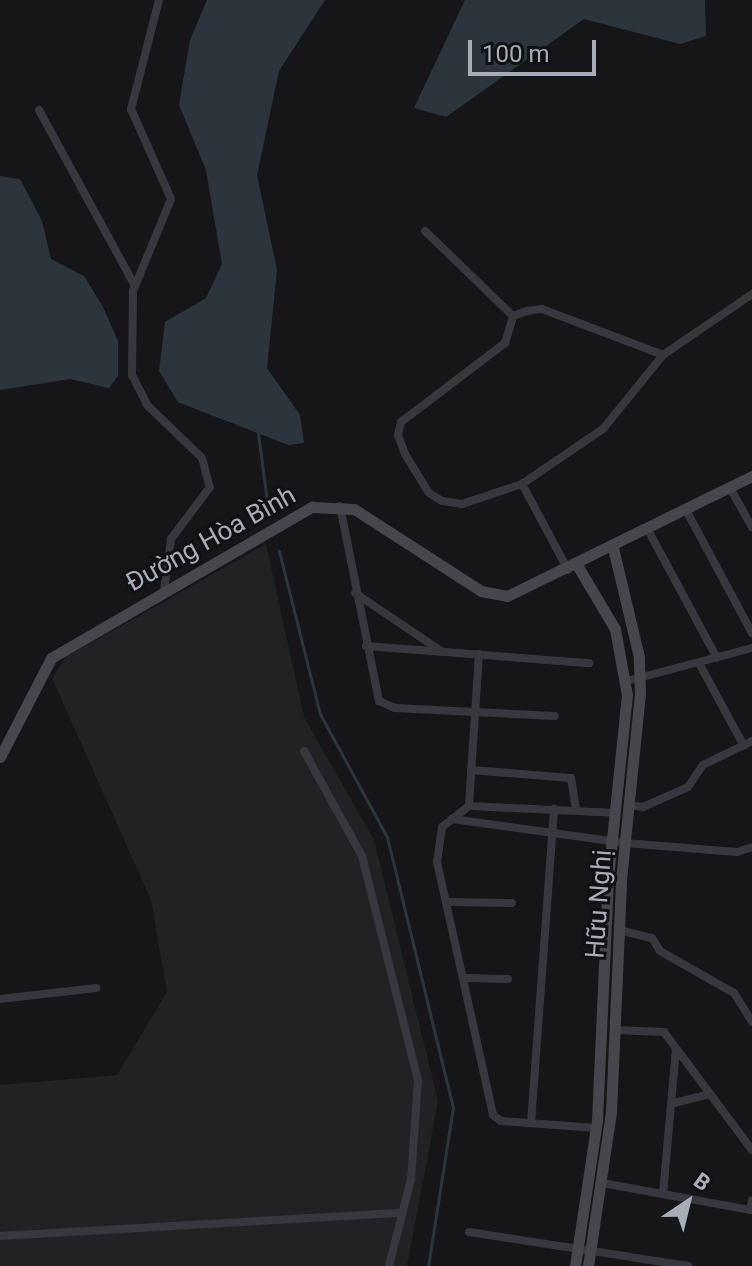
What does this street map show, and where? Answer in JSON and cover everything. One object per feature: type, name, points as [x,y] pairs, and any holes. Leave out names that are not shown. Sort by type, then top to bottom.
[{"type":"main road","name":"Đường Hòa Bình","points":[[0,757],[51,658],[312,507],[340,505],[382,525],[481,591],[524,592],[752,476]]},
{"type":"main road","name":"Hữu Nghị","points":[[588,1266],[585,1246],[591,1158],[619,842],[629,805],[633,681],[613,548]]},
{"type":"main road","name":"Hữu Nghị","points":[[572,568],[615,629],[633,681],[615,813],[619,842],[619,930],[606,1159],[585,1246],[575,1266]]},
{"type":"main road","points":[[591,1158],[606,1159]]},
{"type":"street","points":[[159,0],[131,109],[171,199],[135,286],[137,389],[202,458],[209,474],[205,499],[166,552],[164,590]]},
{"type":"street","points":[[39,110],[135,286]]},
{"type":"street","points":[[425,231],[513,316]]},
{"type":"street","points":[[513,316],[505,343],[401,422],[398,435],[429,493],[442,501],[462,504],[522,484],[603,429],[663,355],[752,294]]},
{"type":"street","points":[[513,316],[542,309],[663,355]]},
{"type":"street","points":[[522,484],[572,568]]},
{"type":"street","points":[[730,488],[752,527]]},
{"type":"street","points":[[340,505],[375,695],[386,705],[555,716]]},
{"type":"street","points":[[686,510],[752,633]]},
{"type":"street","points":[[648,530],[717,658]]},
{"type":"street","points":[[355,593],[442,651]]},
{"type":"street","points":[[366,646],[589,663]]},
{"type":"street","points":[[633,681],[700,665],[752,648]]},
{"type":"street","points":[[469,806],[479,654]]},
{"type":"street","points":[[629,805],[643,807],[688,787],[703,765],[748,744],[700,665]]},
{"type":"street","points":[[304,751],[362,856],[402,1007],[420,1118],[389,1266]]},
{"type":"street","points":[[471,770],[571,778],[576,810]]},
{"type":"street","points":[[596,1128],[531,1123],[493,1115],[438,841],[451,819],[469,806],[615,813]]},
{"type":"street","points":[[531,1123],[554,809]]},
{"type":"street","points":[[451,819],[619,842],[737,852],[752,847]]},
{"type":"street","points":[[448,902],[512,903]]},
{"type":"street","points":[[619,930],[652,938],[660,951],[734,993],[752,1022]]},
{"type":"street","points":[[464,978],[508,979]]},
{"type":"street","points":[[0,999],[96,988]]},
{"type":"street","points":[[615,1030],[664,1032],[752,1150]]},
{"type":"street","points":[[663,1194],[674,1103],[676,1049]]},
{"type":"street","points":[[674,1103],[710,1094]]},
{"type":"street","points":[[602,1183],[751,1207]]},
{"type":"street","points":[[0,1236],[402,1213]]},
{"type":"street","points":[[469,1232],[585,1246],[688,1266]]},
{"type":"shaded area","points":[[207,0],[325,0],[279,71],[257,175],[277,270],[267,368],[300,415],[304,443],[288,445],[178,402],[159,371],[165,322],[206,298],[222,264],[206,170],[179,105],[190,40]]},
{"type":"shaded area","points":[[465,0],[705,0],[706,36],[680,44],[584,19],[446,117],[414,108]]},
{"type":"shaded area","points":[[0,176],[20,179],[42,221],[51,259],[84,276],[103,307],[118,341],[118,376],[109,388],[70,379],[0,390]]},
{"type":"shaded area","points":[[266,544],[304,717],[374,840],[438,1101],[407,1266],[0,1266],[0,1085],[117,1075],[167,992],[151,900],[52,678],[66,657]]},
{"type":"waterway","points":[[258,433],[269,517]]},
{"type":"waterway","points":[[279,551],[320,714],[387,837],[453,1107],[428,1266]]}]
